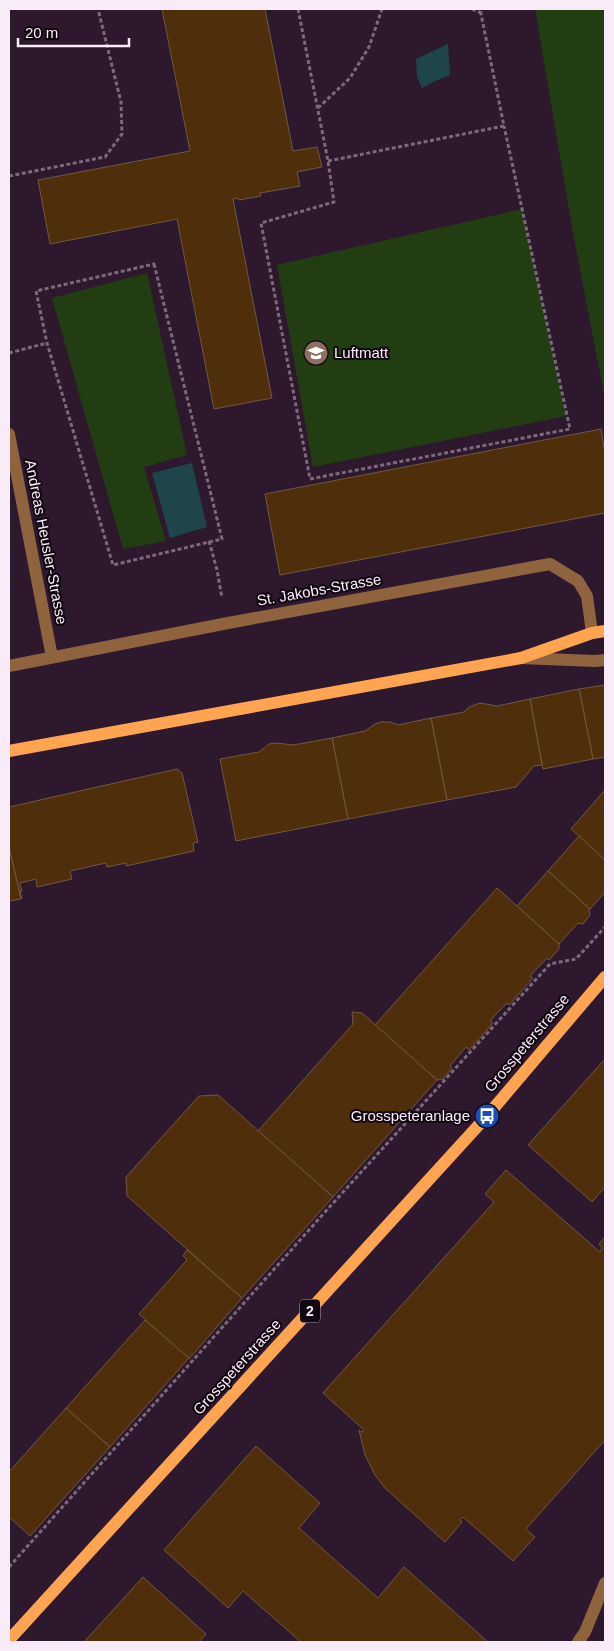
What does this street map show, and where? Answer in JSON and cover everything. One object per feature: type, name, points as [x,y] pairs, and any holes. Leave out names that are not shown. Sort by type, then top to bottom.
[{"type":"main road","points":[[9,751],[522,658],[592,633],[605,631]]},
{"type":"main road","name":"Grosspeterstrasse","points":[[9,1640],[487,1116],[605,977]]},
{"type":"street","name":"Andreas Heusler-Strasse","points":[[9,434],[52,657]]},
{"type":"street","name":"St. Jakobs-Strasse","points":[[9,666],[550,564],[578,581],[586,596],[592,633]]},
{"type":"street","points":[[522,658],[605,660]]},
{"type":"street","points":[[578,1642],[585,1632],[605,1583]]},
{"type":"path","points":[[9,176],[105,156],[122,134],[121,102],[98,9]]},
{"type":"path","points":[[298,9],[328,161],[334,202],[261,223],[310,479],[570,429],[481,11],[472,9]]},
{"type":"path","points":[[318,108],[350,78],[369,47],[382,9]]},
{"type":"path","points":[[328,161],[504,126]]},
{"type":"path","points":[[154,264],[222,539],[113,565],[47,343],[36,291],[154,264]]},
{"type":"path","points":[[9,353],[47,343]]},
{"type":"path","points":[[209,541],[217,570],[223,604]]},
{"type":"path","points":[[9,1567],[550,964],[576,959],[605,928]]},
{"type":"green space","points":[[535,9],[605,9],[605,399],[573,233]]},
{"type":"green space","points":[[522,209],[566,416],[313,467],[277,265]]},
{"type":"green space","points":[[147,273],[187,455],[144,467],[166,541],[123,549],[52,298]]},
{"type":"shaded area","points":[[448,44],[450,75],[422,88],[417,77],[416,59]]},
{"type":"shaded area","points":[[192,463],[207,527],[170,538],[152,473]]},
{"type":"building","points":[[162,9],[265,9],[293,151],[317,147],[322,167],[297,172],[300,186],[260,193],[261,196],[239,200],[238,198],[233,199],[272,398],[214,409],[177,219],[50,244],[38,180],[190,151]]},
{"type":"building","points":[[601,429],[605,454],[605,513],[280,575],[265,494]]},
{"type":"building","points":[[605,685],[605,757],[593,759],[579,689]]},
{"type":"building","points":[[579,689],[593,759],[543,769],[530,699]]},
{"type":"building","points":[[530,699],[542,765],[534,766],[516,787],[447,800],[431,718],[464,712],[469,707],[480,703],[497,706]]},
{"type":"building","points":[[431,718],[447,800],[348,819],[332,738],[365,731],[381,722],[390,722],[398,725]]},
{"type":"building","points":[[332,738],[348,819],[236,841],[220,759],[259,752],[269,744],[293,745]]},
{"type":"building","points":[[177,769],[182,773],[198,842],[193,843],[194,851],[126,866],[126,863],[107,867],[106,863],[70,871],[72,879],[37,887],[36,879],[20,883],[21,899],[9,847],[9,807]]},
{"type":"building","points":[[605,790],[605,860],[571,829]]},
{"type":"building","points":[[579,836],[605,860],[605,892],[590,909],[548,871]]},
{"type":"building","points":[[9,847],[21,899],[9,901]]},
{"type":"building","points":[[548,871],[590,909],[590,915],[583,924],[578,923],[559,944],[517,906]]},
{"type":"building","points":[[497,888],[559,944],[559,949],[549,960],[547,958],[530,976],[533,978],[509,1005],[507,1003],[490,1021],[493,1023],[469,1050],[466,1047],[450,1066],[452,1068],[443,1079],[437,1080],[375,1025]]},
{"type":"building","points":[[352,1012],[362,1013],[437,1080],[333,1197],[258,1131],[353,1024]]},
{"type":"building","points":[[605,1059],[605,1187],[592,1202],[528,1145]]},
{"type":"building","points":[[218,1095],[333,1197],[242,1298],[127,1196],[126,1177],[199,1096]]},
{"type":"building","points":[[506,1170],[600,1252],[602,1248],[599,1244],[605,1237],[605,1440],[526,1529],[535,1537],[513,1561],[463,1517],[460,1520],[462,1522],[445,1542],[385,1488],[375,1475],[365,1455],[359,1430],[362,1432],[364,1430],[323,1393],[494,1202],[485,1194]]},
{"type":"building","points":[[187,1250],[242,1298],[189,1359],[139,1314],[187,1260],[183,1256]]},
{"type":"building","points":[[145,1320],[189,1358],[110,1447],[66,1408]]},
{"type":"building","points":[[66,1408],[110,1447],[30,1536],[9,1517],[9,1472]]},
{"type":"building","points":[[256,1446],[320,1503],[299,1528],[378,1598],[404,1567],[488,1642],[301,1642],[243,1591],[228,1608],[164,1550]]},
{"type":"building","points":[[143,1577],[206,1634],[199,1642],[84,1642]]},
{"type":"place","name":"Luftmatt","points":[[316,353]]},
{"type":"place","name":"Grosspeteranlage","points":[[487,1116]]}]
